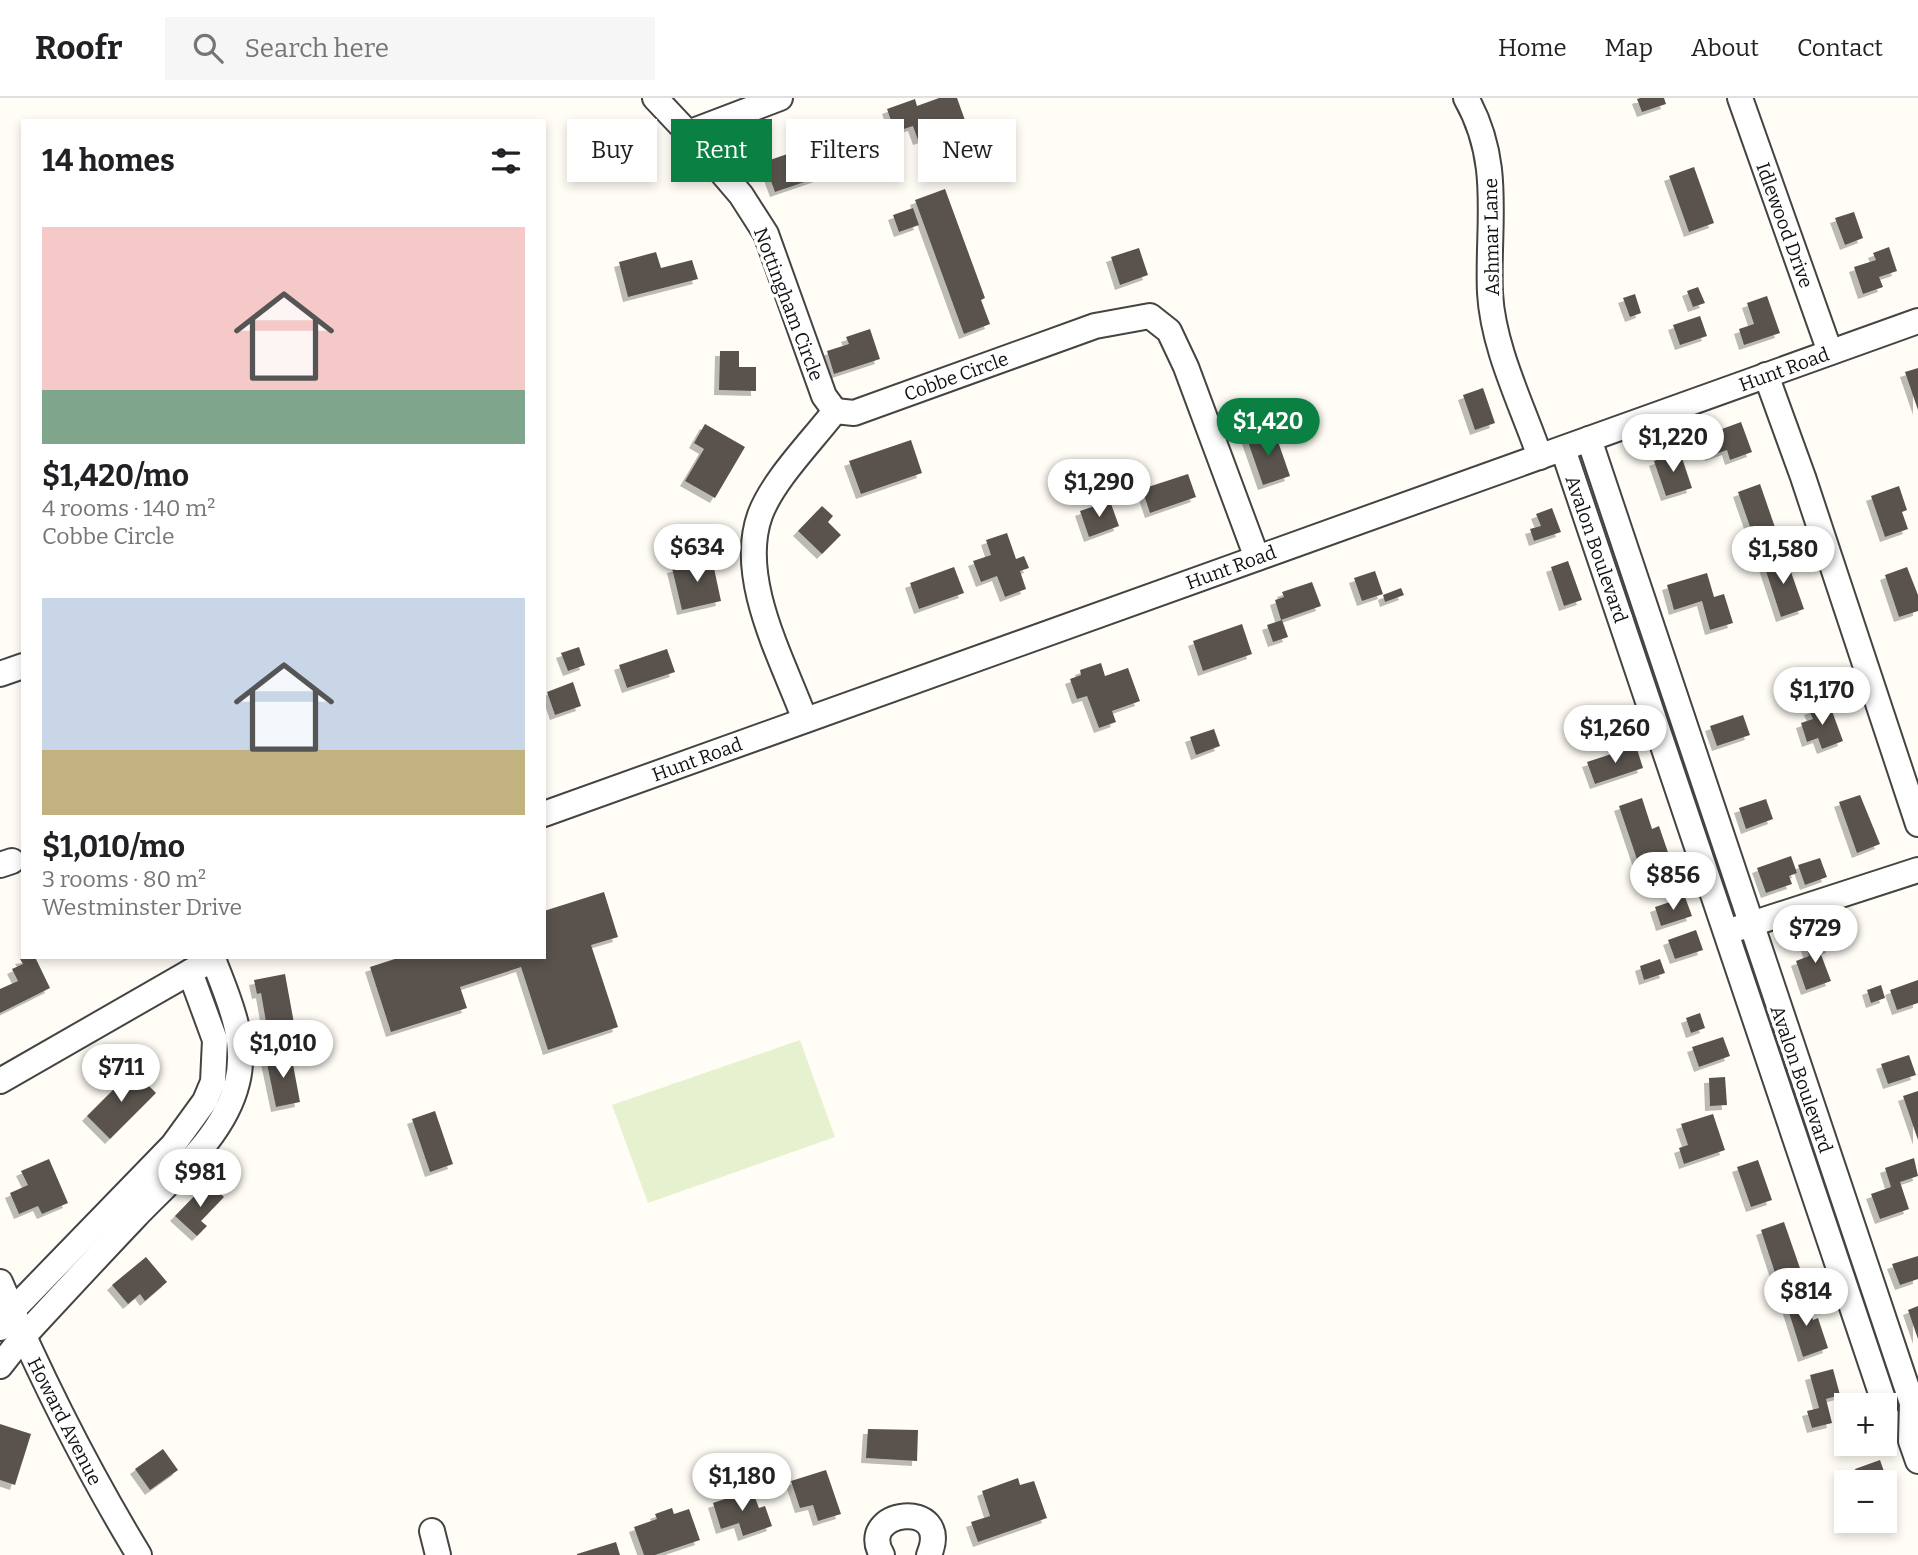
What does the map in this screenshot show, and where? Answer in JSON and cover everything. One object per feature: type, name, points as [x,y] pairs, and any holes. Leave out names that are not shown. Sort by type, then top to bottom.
[{"type":"street","name":"Nottingham Circle","points":[[655,98],[675,119]]},
{"type":"street","points":[[725,119],[780,98]]},
{"type":"street","name":"Ashmar Lane","points":[[1466,98],[1490,166],[1493,229],[1490,294],[1500,341],[1551,453]]},
{"type":"street","name":"Idlewood Drive","points":[[1740,98],[1830,352]]},
{"type":"street","name":"Nottingham Circle","points":[[730,182],[766,234],[824,396],[835,411]]},
{"type":"street","name":"Cobbe Circle","points":[[835,411],[854,413],[1095,326],[1150,316],[1169,331],[1186,367],[1257,558]]},
{"type":"street","name":"Hunt Road","points":[[546,813],[1918,321]]},
{"type":"street","points":[[1766,375],[1918,824]]},
{"type":"street","points":[[805,720],[760,600],[752,547],[766,504],[835,411]]},
{"type":"street","name":"Avalon Boulevard","points":[[1589,439],[1881,1393]]},
{"type":"street","name":"Avalon Boulevard","points":[[1551,453],[1738,928],[1912,1402],[1915,1451]]},
{"type":"street","points":[[0,674],[21,667]]},
{"type":"street","points":[[1738,928],[1918,870]]},
{"type":"street","points":[[0,1082],[213,959]]},
{"type":"street","points":[[12,1326],[204,1144],[231,1103],[238,1080],[240,1053],[232,1009],[215,959]]},
{"type":"street","points":[[0,1366],[12,1326],[173,1145],[205,1101],[213,1082],[215,1040],[190,972]]},
{"type":"street","name":"Howard Avenue","points":[[0,1282],[12,1326],[93,1477],[139,1555]]},
{"type":"street","name":"Avalon Boulevard","points":[[1897,1427],[1915,1451]]},
{"type":"street","points":[[876,1554],[883,1527],[889,1520],[906,1514],[924,1521],[930,1528],[933,1545],[929,1555]]},
{"type":"street","points":[[432,1531],[439,1555]]},
{"type":"green space","points":[[800,1040],[835,1137],[648,1203],[612,1105]]},
{"type":"building","points":[[939,98],[957,98],[965,119],[918,119],[918,140],[913,126],[904,129],[904,119],[890,119],[887,109],[915,99],[917,106]]},
{"type":"building","points":[[1664,98],[1666,104],[1642,112],[1637,99]]},
{"type":"building","points":[[786,154],[786,182],[804,182],[775,192],[771,182],[772,159]]},
{"type":"building","points":[[1694,167],[1714,223],[1689,232],[1669,176]]},
{"type":"building","points":[[945,189],[985,298],[981,300],[990,324],[964,334],[915,200]]},
{"type":"building","points":[[913,208],[919,225],[899,232],[893,215]]},
{"type":"building","points":[[1854,212],[1863,238],[1845,245],[1835,218]]},
{"type":"building","points":[[1889,247],[1897,271],[1879,277],[1883,287],[1863,294],[1854,267],[1876,260],[1873,253]]},
{"type":"building","points":[[1139,248],[1148,275],[1120,285],[1111,257]]},
{"type":"building","points":[[656,252],[661,268],[692,260],[698,279],[628,297],[619,262]]},
{"type":"building","points":[[1698,287],[1705,303],[1693,307],[1687,291]]},
{"type":"building","points":[[1635,294],[1641,313],[1630,317],[1623,298]]},
{"type":"building","points":[[1767,296],[1780,333],[1744,345],[1739,329],[1754,324],[1747,303]]},
{"type":"building","points":[[1700,316],[1707,336],[1680,345],[1673,325]]},
{"type":"building","points":[[870,329],[880,359],[834,374],[827,351],[849,344],[846,337]]},
{"type":"building","points":[[720,351],[739,351],[739,367],[756,367],[756,391],[719,390]]},
{"type":"building","points":[[1918,368],[1918,410],[1905,372]]},
{"type":"building","points":[[1483,388],[1495,423],[1475,430],[1463,395]]},
{"type":"building","points":[[1741,422],[1752,452],[1730,460],[1727,450],[1710,456],[1703,436]]},
{"type":"building","points":[[705,424],[745,447],[715,498],[685,481],[704,449],[694,443]]},
{"type":"building","points":[[1274,430],[1290,476],[1263,485],[1247,439]]},
{"type":"building","points":[[911,440],[922,473],[861,494],[849,461]]},
{"type":"building","points":[[1680,452],[1692,488],[1666,496],[1654,461]]},
{"type":"building","points":[[1188,474],[1196,497],[1150,513],[1142,489]]},
{"type":"building","points":[[1760,484],[1778,536],[1756,544],[1738,492]]},
{"type":"building","points":[[1899,486],[1907,510],[1902,512],[1908,529],[1885,537],[1871,496]]},
{"type":"building","points":[[1110,501],[1119,526],[1089,537],[1080,511]]},
{"type":"building","points":[[822,506],[833,516],[828,522],[841,535],[822,554],[798,531]]},
{"type":"building","points":[[1552,508],[1561,532],[1534,541],[1530,529],[1541,526],[1536,514]]},
{"type":"building","points":[[1007,533],[1016,559],[1024,556],[1029,568],[1020,571],[1026,589],[1005,597],[997,576],[981,582],[973,561],[991,555],[986,540]]},
{"type":"building","points":[[1785,555],[1804,609],[1781,617],[1763,562]]},
{"type":"building","points":[[712,559],[721,601],[682,610],[672,568]]},
{"type":"building","points":[[1568,561],[1582,600],[1564,606],[1551,567]]},
{"type":"building","points":[[954,567],[964,593],[919,609],[910,583]]},
{"type":"building","points":[[1907,567],[1918,595],[1918,611],[1899,617],[1885,575]]},
{"type":"building","points":[[1375,571],[1383,594],[1362,601],[1354,578]]},
{"type":"building","points":[[1707,573],[1714,597],[1724,594],[1733,623],[1710,630],[1702,601],[1674,610],[1667,585]]},
{"type":"building","points":[[1312,582],[1321,606],[1281,620],[1275,600],[1284,597],[1282,592]]},
{"type":"building","points":[[1401,588],[1404,595],[1385,602],[1383,595]]},
{"type":"building","points":[[1282,620],[1288,637],[1273,642],[1267,625]]},
{"type":"building","points":[[1242,624],[1252,654],[1203,671],[1193,641]]},
{"type":"building","points":[[579,647],[585,665],[568,671],[561,653]]},
{"type":"building","points":[[667,649],[675,672],[627,688],[619,665]]},
{"type":"building","points":[[1101,663],[1105,676],[1128,668],[1140,701],[1112,711],[1116,722],[1099,728],[1087,696],[1077,699],[1070,679],[1081,675],[1080,670]]},
{"type":"building","points":[[573,682],[581,706],[555,715],[547,692]]},
{"type":"building","points":[[1829,703],[1843,741],[1822,749],[1818,738],[1807,742],[1801,723],[1813,719],[1809,710]]},
{"type":"building","points":[[1743,715],[1750,735],[1717,746],[1710,726]]},
{"type":"building","points":[[1214,729],[1220,746],[1196,755],[1190,737]]},
{"type":"building","points":[[1636,746],[1643,768],[1595,784],[1587,762]]},
{"type":"building","points":[[1860,795],[1880,844],[1857,853],[1839,802]]},
{"type":"building","points":[[1642,798],[1652,829],[1659,826],[1674,870],[1644,880],[1619,806]]},
{"type":"building","points":[[1766,799],[1773,819],[1746,829],[1739,808]]},
{"type":"building","points":[[1791,856],[1797,873],[1789,876],[1792,884],[1766,893],[1757,868]]},
{"type":"building","points":[[1820,858],[1827,877],[1805,885],[1798,865]]},
{"type":"building","points":[[604,892],[618,937],[591,945],[618,1027],[548,1050],[521,967],[460,987],[467,1008],[391,1032],[370,967],[395,959],[546,959],[546,910]]},
{"type":"building","points":[[1685,897],[1692,916],[1661,926],[1655,907]]},
{"type":"building","points":[[1696,930],[1703,950],[1675,959],[1668,940]]},
{"type":"building","points":[[1828,938],[1831,948],[1820,952],[1831,981],[1806,990],[1796,961],[1809,956],[1806,946]]},
{"type":"building","points":[[20,959],[36,959],[50,988],[0,1013],[0,989],[18,981],[12,969],[23,964]]},
{"type":"building","points":[[1660,959],[1665,973],[1644,980],[1640,966]]},
{"type":"building","points":[[285,974],[296,1034],[269,1039],[261,993],[257,994],[254,980]]},
{"type":"building","points":[[1918,980],[1918,1003],[1897,1010],[1890,990]]},
{"type":"building","points":[[1881,985],[1885,998],[1871,1003],[1867,990]]},
{"type":"building","points":[[1700,1013],[1705,1028],[1691,1033],[1686,1018]]},
{"type":"building","points":[[1723,1037],[1730,1056],[1699,1067],[1692,1047]]},
{"type":"building","points":[[291,1054],[300,1102],[276,1107],[266,1059]]},
{"type":"building","points":[[1909,1055],[1916,1075],[1888,1084],[1881,1064]]},
{"type":"building","points":[[133,1070],[156,1093],[110,1139],[87,1116]]},
{"type":"building","points":[[1725,1077],[1727,1105],[1710,1106],[1709,1078]]},
{"type":"building","points":[[1918,1091],[1918,1140],[1903,1096]]},
{"type":"building","points":[[435,1111],[453,1164],[430,1172],[412,1119]]},
{"type":"building","points":[[1713,1114],[1725,1150],[1684,1164],[1679,1148],[1688,1145],[1681,1124]]},
{"type":"building","points":[[1914,1158],[1918,1176],[1900,1182],[1909,1209],[1880,1219],[1871,1194],[1891,1187],[1885,1168]]},
{"type":"building","points":[[49,1159],[68,1203],[42,1214],[38,1206],[19,1214],[10,1193],[28,1185],[21,1171]]},
{"type":"building","points":[[1758,1160],[1772,1200],[1751,1207],[1737,1167]]},
{"type":"building","points":[[208,1182],[224,1197],[201,1221],[207,1226],[197,1236],[175,1216]]},
{"type":"building","points":[[1784,1222],[1802,1274],[1778,1282],[1761,1230]]},
{"type":"building","points":[[1918,1256],[1918,1279],[1900,1285],[1892,1264]]},
{"type":"building","points":[[146,1257],[167,1282],[145,1301],[140,1294],[128,1304],[112,1285]]},
{"type":"building","points":[[1805,1297],[1813,1320],[1818,1318],[1828,1348],[1803,1357],[1786,1303]]},
{"type":"building","points":[[1918,1306],[1918,1339],[1908,1310]]},
{"type":"building","points":[[1833,1369],[1839,1393],[1834,1393],[1834,1397],[1826,1399],[1832,1423],[1812,1428],[1807,1411],[1819,1408],[1810,1375]]},
{"type":"building","points":[[0,1424],[31,1434],[15,1485],[0,1480]]},
{"type":"building","points":[[868,1429],[918,1430],[917,1461],[866,1458]]},
{"type":"building","points":[[163,1449],[178,1470],[150,1490],[135,1469]]},
{"type":"building","points":[[1880,1460],[1883,1470],[1855,1470]]},
{"type":"building","points":[[826,1470],[841,1514],[818,1521],[813,1505],[800,1508],[791,1481]]},
{"type":"building","points":[[1018,1478],[1020,1485],[1034,1481],[1047,1518],[978,1542],[971,1522],[990,1516],[982,1491]]},
{"type":"building","points":[[752,1490],[759,1508],[765,1506],[772,1526],[743,1536],[739,1523],[721,1529],[713,1503]]},
{"type":"building","points":[[672,1508],[674,1514],[689,1509],[700,1540],[655,1555],[644,1555],[634,1527],[657,1519],[655,1514]]},
{"type":"building","points":[[616,1542],[620,1555],[577,1555],[577,1554]]}]
